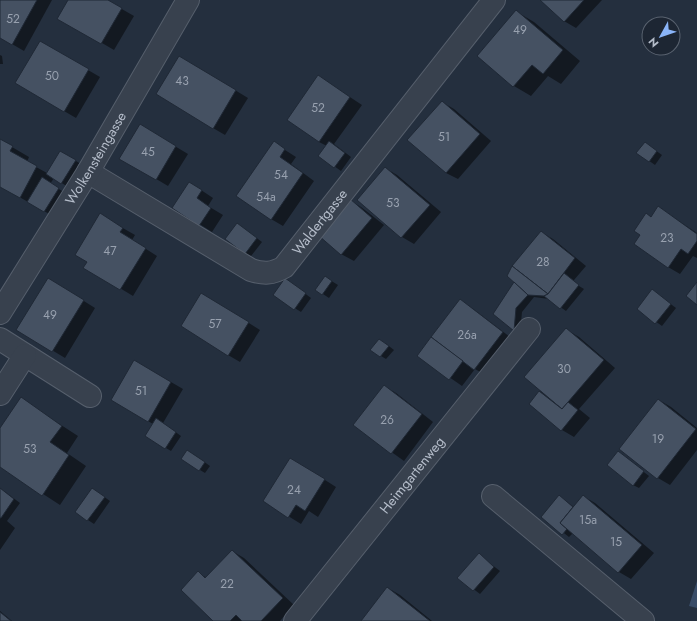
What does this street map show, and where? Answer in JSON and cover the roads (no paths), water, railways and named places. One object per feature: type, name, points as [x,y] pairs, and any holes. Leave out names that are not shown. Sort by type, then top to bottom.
[{"type":"street","name":"Wolkensteingasse","points":[[0,313],[88,172],[188,0]]},
{"type":"street","name":"Waldertgasse","points":[[88,172],[251,270],[270,274],[284,267],[494,0]]},
{"type":"street","name":"Heimgartenweg","points":[[295,621],[529,329]]},
{"type":"street","points":[[0,339],[90,396]]},
{"type":"street","points":[[0,394],[25,355]]},
{"type":"street","points":[[494,496],[643,621]]},
{"type":"water","points":[[697,581],[697,608],[689,606]]}]
